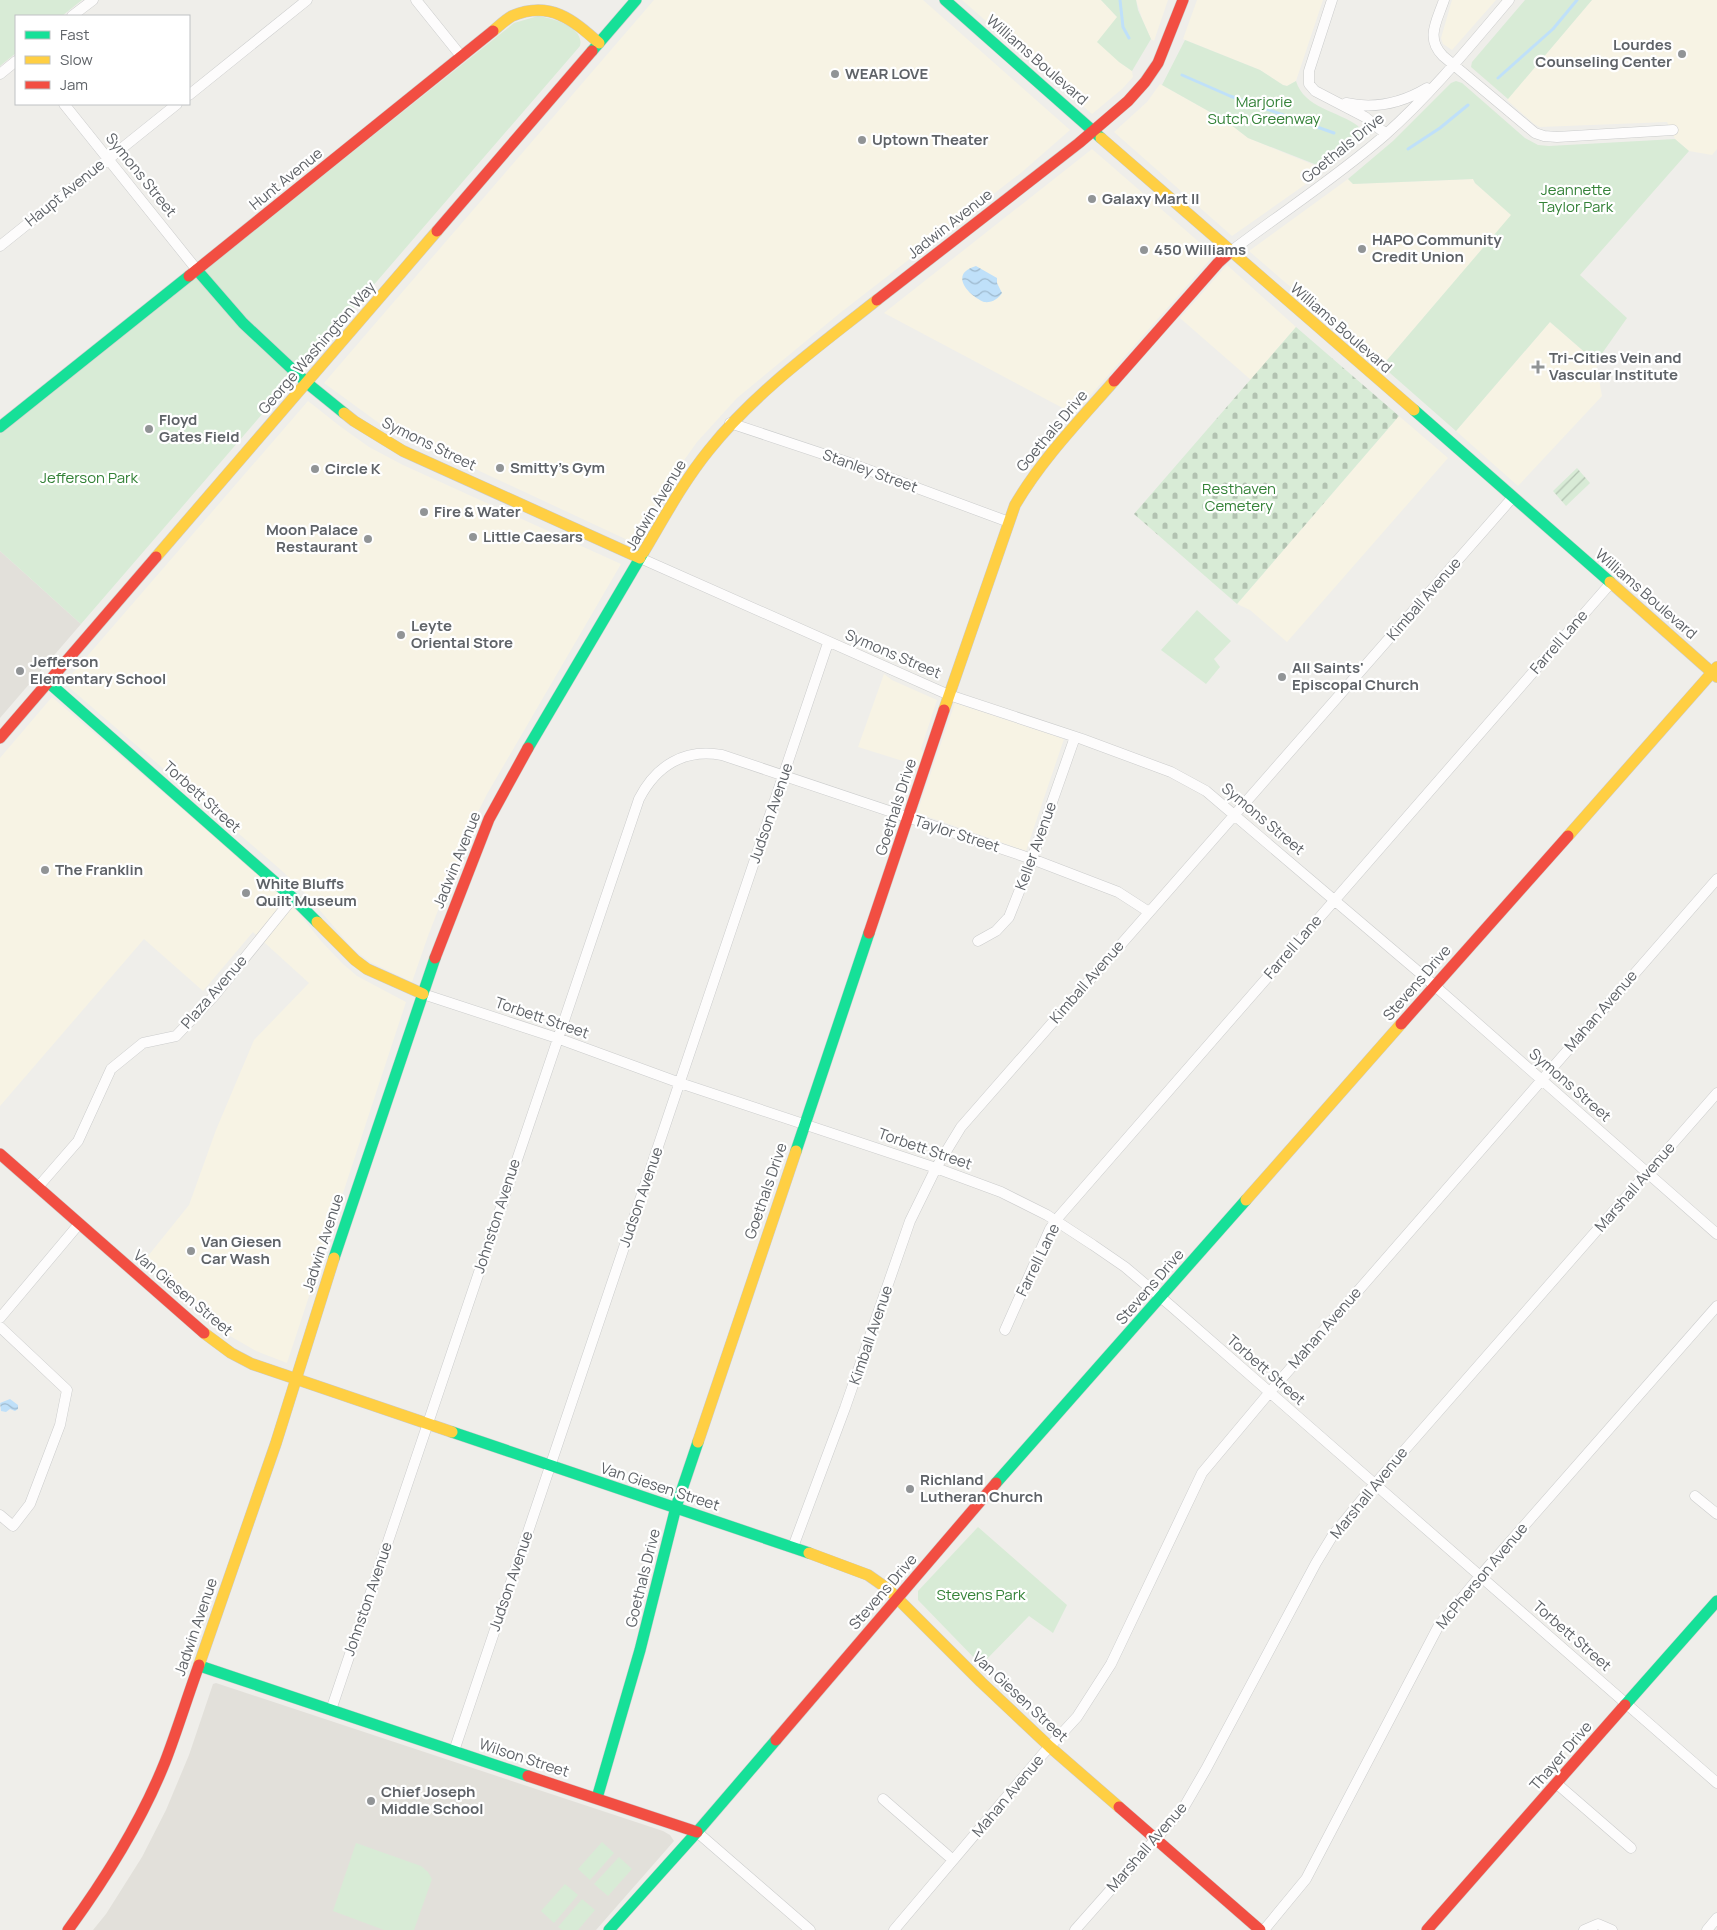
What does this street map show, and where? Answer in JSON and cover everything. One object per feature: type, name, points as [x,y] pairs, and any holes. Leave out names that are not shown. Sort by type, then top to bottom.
[{"type":"main road","name":"George Washington Way","points":[[0,738],[636,0]]},
{"type":"main road","name":"Williams Boulevard","points":[[945,0],[1610,584],[1715,672]]},
{"type":"main road","name":"Jadwin Avenue","points":[[68,1930],[106,1877],[144,1811],[165,1762],[200,1666],[296,1380],[343,1230],[442,938],[477,847],[496,806],[688,479],[730,423],[783,374],[1093,130],[1134,94],[1154,70],[1169,38],[1182,0]]},
{"type":"main road","name":"Hunt Avenue","points":[[0,427],[198,270],[512,16],[533,9],[553,10],[565,14],[599,43]]},
{"type":"main road","name":"Goethals Drive","points":[[597,1798],[640,1650],[676,1507],[1009,522],[1022,492],[1043,462],[1218,263],[1230,252]]},
{"type":"main road","name":"Symons Street","points":[[198,270],[243,323],[307,383],[354,421],[377,436],[403,451],[640,558]]},
{"type":"main road","name":"Stevens Drive","points":[[609,1930],[697,1832],[994,1485],[1715,672]]},
{"type":"main road","name":"Torbett Street","points":[[48,682],[293,898],[338,945],[367,969],[423,994]]},
{"type":"main road","name":"Van Giesen Street","points":[[2,1160],[38,1187],[219,1345],[252,1364],[793,1547],[868,1575],[882,1583],[981,1682],[1050,1746],[1262,1930]]},
{"type":"main road","name":"Thayer Drive","points":[[1431,1929],[1556,1783],[1717,1602]]},
{"type":"main road","name":"Wilson Street","points":[[200,1666],[697,1832]]},
{"type":"street","points":[[73,15],[93,0]]},
{"type":"street","points":[[190,94],[308,0]]},
{"type":"street","points":[[416,0],[461,56]]},
{"type":"street","points":[[1332,0],[1310,68],[1308,79],[1310,86],[1365,117],[1386,134]]},
{"type":"street","points":[[1444,0],[1433,40],[1439,52],[1526,128],[1539,135],[1557,137],[1672,130]]},
{"type":"street","name":"Goethals Drive","points":[[1230,252],[1356,159],[1386,134],[1443,76],[1510,0]]},
{"type":"street","points":[[0,74],[15,62]]},
{"type":"street","points":[[1332,100],[1361,105],[1393,103],[1420,92],[1443,76]]},
{"type":"street","name":"Symons Street","points":[[65,105],[198,270]]},
{"type":"street","name":"Haupt Avenue","points":[[0,246],[176,105]]},
{"type":"street","name":"Stanley Street","points":[[730,423],[849,463],[1009,522]]},
{"type":"street","name":"Kimball Avenue","points":[[793,1547],[845,1408],[910,1221],[936,1168],[961,1127],[1513,497]]},
{"type":"street","name":"Symons Street","points":[[640,558],[828,643],[949,695],[1075,737],[1171,772],[1206,791],[1435,986],[1717,1234]]},
{"type":"street","name":"Farrell Lane","points":[[1005,1330],[1050,1229],[1056,1220],[1610,584]]},
{"type":"street","name":"Judson Avenue","points":[[454,1751],[828,643]]},
{"type":"street","name":"Keller Avenue","points":[[978,941],[996,931],[1009,917],[1032,859],[1075,737]]},
{"type":"street","name":"Taylor Street","points":[[701,753],[722,756],[1032,859],[1118,892],[1149,912]]},
{"type":"street","name":"Johnston Avenue","points":[[331,1710],[557,1038],[643,791],[654,775],[668,764],[675,760],[701,753]]},
{"type":"street","name":"Mahan Avenue","points":[[894,1930],[1050,1746],[1077,1717],[1111,1664],[1202,1473],[1269,1393],[1717,879]]},
{"type":"street","name":"Plaza Avenue","points":[[38,1187],[78,1141],[111,1068],[143,1043],[176,1036],[214,996],[293,898]]},
{"type":"street","name":"Torbett Street","points":[[423,994],[936,1168],[1001,1192],[1056,1220],[1125,1267],[1717,1783]]},
{"type":"street","name":"Marshall Avenue","points":[[1075,1930],[1184,1807],[1333,1535],[1374,1485],[1717,1093]]},
{"type":"street","points":[[1,1314],[79,1224]]},
{"type":"street","name":"McPherson Avenue","points":[[1262,1930],[1306,1879],[1438,1627],[1480,1576],[1717,1306]]},
{"type":"street","points":[[0,1327],[67,1390],[60,1426],[30,1504],[13,1526],[0,1515]]},
{"type":"street","points":[[1695,1496],[1717,1514]]},
{"type":"street","points":[[1556,1783],[1631,1848]]},
{"type":"street","points":[[883,1799],[953,1860]]},
{"type":"street","name":"Wilson Street","points":[[697,1832],[810,1930]]},
{"type":"street","points":[[1707,1930],[1717,1918]]},
{"type":"street","points":[[1584,1930],[1598,1924],[1607,1926],[1612,1930]]},
{"type":"shaded area","points":[[654,0],[923,0],[1070,130],[1022,172],[840,313],[737,398],[697,442],[667,484],[634,543],[383,426],[324,383]]},
{"type":"shaded area","points":[[962,0],[1101,0],[1117,17],[1119,62],[1132,71],[1133,77],[1122,89],[1092,114]]},
{"type":"shaded area","points":[[1136,0],[1168,0],[1154,41],[1151,39],[1143,21]]},
{"type":"shaded area","points":[[1197,0],[1323,0],[1296,81],[1287,86],[1283,85],[1260,70],[1183,39]]},
{"type":"shaded area","points":[[1452,0],[1496,0],[1452,50],[1443,44],[1441,38]]},
{"type":"shaded area","points":[[1592,0],[1717,0],[1717,149],[1712,155],[1689,151],[1675,139],[1667,122],[1540,127],[1507,100]]},
{"type":"shaded area","points":[[1160,84],[1226,121],[1248,138],[1326,170],[1232,236],[1114,132],[1147,102]]},
{"type":"shaded area","points":[[1092,149],[1214,255],[1074,414],[884,313]]},
{"type":"shaded area","points":[[1348,179],[1353,184],[1473,179],[1475,183],[1512,215],[1382,366],[1249,251]]},
{"type":"shaded area","points":[[1227,265],[1296,327],[1251,380],[1180,318]]},
{"type":"shaded area","points":[[1550,322],[1596,362],[1602,396],[1518,486],[1456,431]]},
{"type":"shaded area","points":[[308,401],[369,447],[403,465],[621,564],[487,794],[470,828],[412,982],[370,962],[353,949],[305,893],[281,870],[64,683]]},
{"type":"shaded area","points":[[1399,416],[1448,458],[1287,642],[1250,610],[1237,604]]},
{"type":"shaded area","name":"Jefferson Elementary School","points":[[0,551],[81,624],[0,718]]},
{"type":"shaded area","points":[[884,674],[892,680],[937,700],[921,749],[924,754],[919,766],[858,747]]},
{"type":"shaded area","points":[[52,697],[278,891],[321,941],[357,976],[406,1002],[287,1363],[256,1351],[225,1333],[144,1261],[189,1205],[216,1130],[254,1040],[309,983],[253,932],[203,991],[144,939],[0,1106],[0,758]]},
{"type":"shaded area","points":[[955,703],[1064,739],[1026,851],[917,813]]},
{"type":"shaded area","name":"Chief Joseph Middle School","points":[[216,1683],[663,1831],[670,1835],[674,1841],[596,1930],[93,1930],[106,1914],[142,1857],[166,1810],[189,1755],[213,1684]]},
{"type":"green space","points":[[0,0],[82,0],[63,15],[15,15],[15,54],[0,66]]},
{"type":"green space","points":[[1101,0],[1136,0],[1138,10],[1151,39],[1132,71],[1097,42],[1117,17]]},
{"type":"green space","points":[[1525,0],[1592,0],[1508,99],[1471,67],[1472,62]]},
{"type":"green space","name":"Jefferson Park","points":[[538,16],[559,21],[573,29],[578,34],[580,46],[81,624],[0,551],[0,433],[514,23]]},
{"type":"green space","name":"Marjorie Sutch Greenway","points":[[1185,40],[1260,70],[1283,85],[1287,86],[1296,81],[1300,90],[1314,103],[1358,126],[1360,130],[1359,140],[1322,167],[1248,138],[1226,121],[1162,85]]},
{"type":"green space","name":"Jeannette Taylor Park","points":[[1456,81],[1462,83],[1525,138],[1538,145],[1675,139],[1689,151],[1580,275],[1627,318],[1596,362],[1550,322],[1456,431],[1382,366],[1511,215],[1475,183],[1473,179],[1353,184],[1348,179],[1393,141],[1451,83]]},
{"type":"green space","name":"Resthaven Cemetery","points":[[1296,327],[1399,416],[1237,604],[1134,514]]},
{"type":"green space","points":[[1577,468],[1590,483],[1566,506],[1553,491]]},
{"type":"green space","points":[[1197,610],[1231,641],[1214,659],[1220,667],[1206,684],[1161,650]]},
{"type":"green space","name":"Stevens Park","points":[[978,1527],[1067,1605],[1053,1633],[1029,1616],[981,1665],[918,1600],[918,1591]]},
{"type":"green space","points":[[602,1842],[614,1853],[590,1880],[578,1869]]},
{"type":"green space","points":[[356,1843],[421,1866],[428,1872],[432,1879],[414,1930],[384,1930],[333,1911]]},
{"type":"green space","points":[[619,1857],[632,1869],[608,1896],[594,1884]]},
{"type":"green space","points":[[565,1884],[578,1895],[554,1923],[541,1911]]},
{"type":"green space","points":[[582,1899],[595,1910],[578,1930],[562,1930],[558,1927]]},
{"type":"water","points":[[976,266],[997,278],[997,283],[1002,293],[990,302],[978,299],[964,285],[963,274]]},
{"type":"water","points":[[10,1399],[18,1405],[18,1409],[15,1411],[10,1409],[6,1412],[1,1411],[0,1403]]},
{"type":"waterway","points":[[1120,0],[1123,27],[1129,38]]},
{"type":"waterway","points":[[1498,78],[1553,29],[1577,0]]},
{"type":"waterway","points":[[1182,75],[1230,96],[1334,133]]},
{"type":"waterway","points":[[1408,149],[1440,128],[1468,105]]},
{"type":"traffic: fast","points":[[592,51],[636,0]]},
{"type":"traffic: fast","points":[[945,0],[1101,138]]},
{"type":"traffic: fast","points":[[197,270],[243,323],[307,383],[344,413]]},
{"type":"traffic: fast","points":[[0,427],[189,276]]},
{"type":"traffic: fast","points":[[1414,410],[1610,582]]},
{"type":"traffic: fast","points":[[528,748],[643,553]]},
{"type":"traffic: fast","points":[[48,682],[293,898],[317,922]]},
{"type":"traffic: fast","points":[[796,1151],[869,933]]},
{"type":"traffic: fast","points":[[334,1258],[435,958]]},
{"type":"traffic: fast","points":[[996,1483],[1246,1200]]},
{"type":"traffic: fast","points":[[452,1432],[809,1553]]},
{"type":"traffic: fast","points":[[597,1798],[640,1650],[676,1507],[698,1442]]},
{"type":"traffic: fast","points":[[1625,1705],[1717,1601]]},
{"type":"traffic: fast","points":[[200,1666],[528,1776]]},
{"type":"traffic: fast","points":[[609,1930],[776,1740]]},
{"type":"traffic: slow","points":[[493,31],[512,16],[538,10],[549,11],[570,20],[599,43]]},
{"type":"traffic: slow","points":[[1101,138],[1414,410]]},
{"type":"traffic: slow","points":[[156,557],[437,231]]},
{"type":"traffic: slow","points":[[643,553],[674,500],[709,450],[727,429],[767,389],[877,300]]},
{"type":"traffic: slow","points":[[944,710],[1015,505],[1049,456],[1114,381]]},
{"type":"traffic: slow","points":[[344,413],[403,451],[640,558]]},
{"type":"traffic: slow","points":[[1610,582],[1717,677]]},
{"type":"traffic: slow","points":[[1568,836],[1717,667]]},
{"type":"traffic: slow","points":[[317,922],[355,960],[367,969],[423,994]]},
{"type":"traffic: slow","points":[[1246,1200],[1401,1024]]},
{"type":"traffic: slow","points":[[698,1442],[796,1151]]},
{"type":"traffic: slow","points":[[199,1665],[276,1443],[334,1258]]},
{"type":"traffic: slow","points":[[204,1333],[231,1353],[252,1364],[452,1432]]},
{"type":"traffic: slow","points":[[809,1553],[868,1575],[888,1589],[981,1682],[1050,1747],[1119,1807]]},
{"type":"traffic: jam","points":[[877,300],[1079,143],[1128,101],[1145,82],[1158,63],[1183,0]]},
{"type":"traffic: jam","points":[[189,276],[493,31]]},
{"type":"traffic: jam","points":[[437,231],[592,51]]},
{"type":"traffic: jam","points":[[1114,381],[1218,263],[1230,252]]},
{"type":"traffic: jam","points":[[0,738],[156,557]]},
{"type":"traffic: jam","points":[[869,933],[944,710]]},
{"type":"traffic: jam","points":[[435,958],[489,819],[528,748]]},
{"type":"traffic: jam","points":[[1401,1024],[1568,836]]},
{"type":"traffic: jam","points":[[0,1154],[204,1333]]},
{"type":"traffic: jam","points":[[776,1740],[996,1483]]},
{"type":"traffic: jam","points":[[68,1930],[122,1849],[156,1784],[199,1665]]},
{"type":"traffic: jam","points":[[1427,1930],[1625,1705]]},
{"type":"traffic: jam","points":[[528,1776],[697,1832]]},
{"type":"traffic: jam","points":[[1119,1807],[1260,1930]]},
{"type":"place","name":"Lourdes Counseling Center","points":[[1682,54]]},
{"type":"place","name":"WEAR LOVE","points":[[835,74]]},
{"type":"place","name":"Uptown Theater","points":[[862,140]]},
{"type":"place","name":"Galaxy Mart II","points":[[1092,199]]},
{"type":"place","name":"HAPO Community Credit Union","points":[[1362,249]]},
{"type":"place","name":"450 Williams","points":[[1144,250]]},
{"type":"place","name":"Tri-Cities Vein and Vascular Institute","points":[[1538,367]]},
{"type":"place","name":"Floyd Gates Field","points":[[149,429]]},
{"type":"place","name":"Smitty's Gym","points":[[500,468]]},
{"type":"place","name":"Circle K","points":[[315,469]]},
{"type":"place","name":"Fire & Water","points":[[424,512]]},
{"type":"place","name":"Little Caesars","points":[[473,537]]},
{"type":"place","name":"Moon Palace Restaurant","points":[[368,539]]},
{"type":"place","name":"Leyte Oriental Store","points":[[401,635]]},
{"type":"place","name":"Jefferson Elementary School","points":[[20,671]]},
{"type":"place","name":"All Saints' Episcopal Church","points":[[1282,677]]},
{"type":"place","name":"The Franklin","points":[[45,870]]},
{"type":"place","name":"White Bluffs Quilt Museum","points":[[246,893]]},
{"type":"place","name":"Van Giesen Car Wash","points":[[191,1251]]},
{"type":"place","name":"Richland Lutheran Church","points":[[910,1489]]},
{"type":"place","name":"Chief Joseph Middle School","points":[[371,1801]]}]
